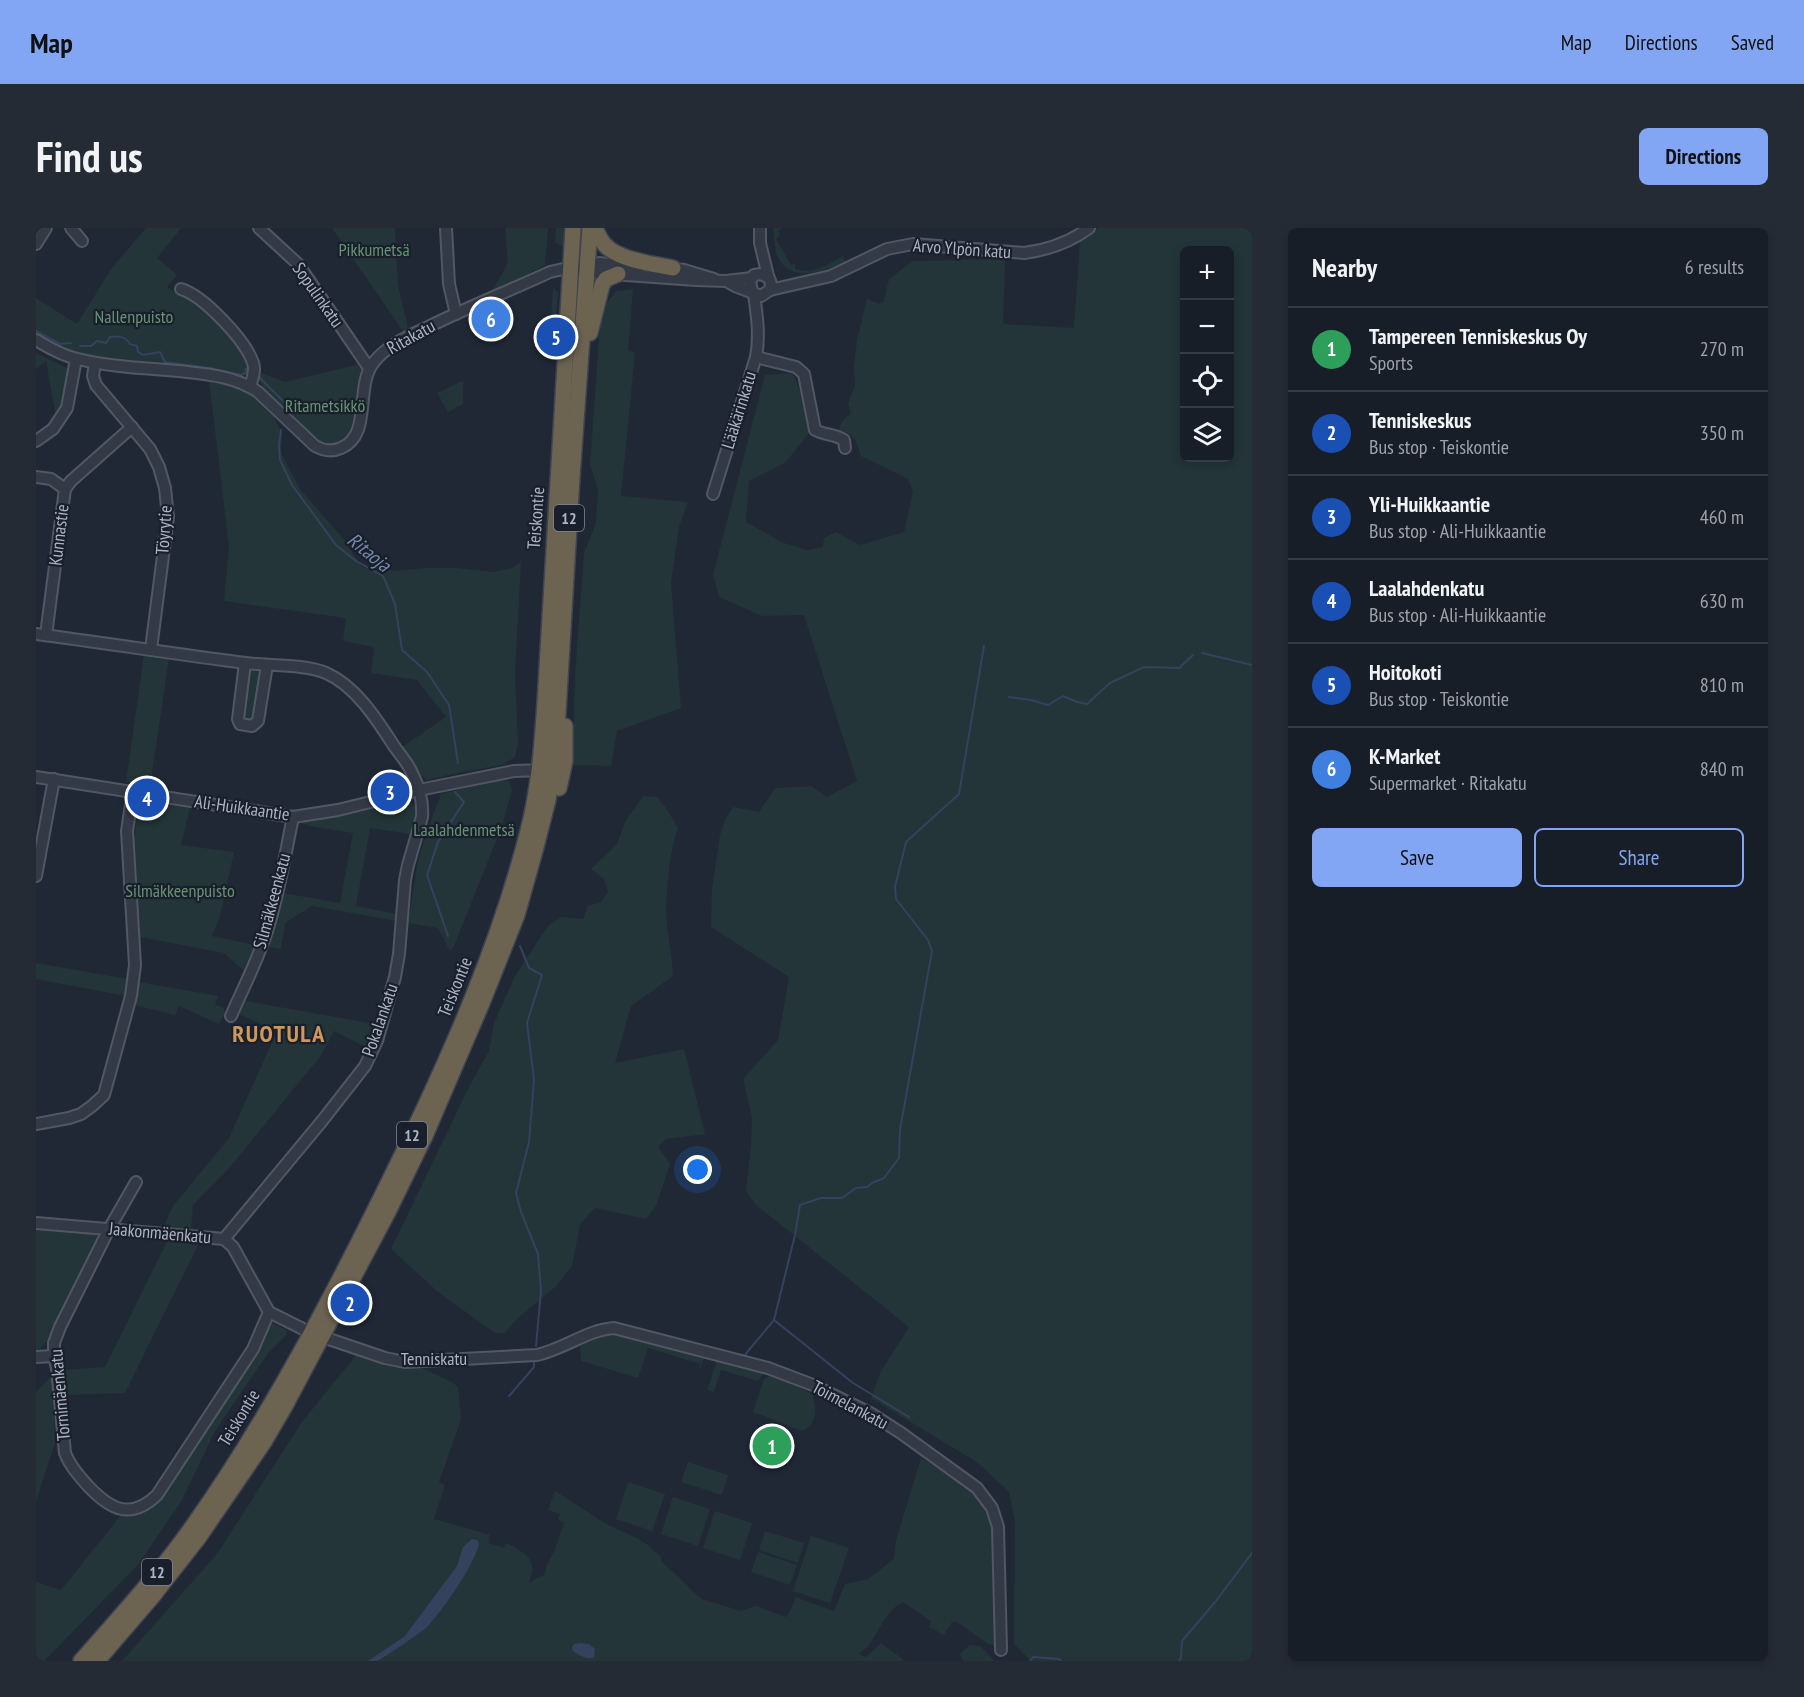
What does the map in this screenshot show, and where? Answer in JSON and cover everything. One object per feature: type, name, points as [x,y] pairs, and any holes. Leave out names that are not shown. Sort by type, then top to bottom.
[{"type":"highway","name":"Teiskontie","points":[[97,1661],[176,1568],[264,1442],[420,1118],[468,1007],[515,879],[546,770],[545,702],[573,228]]},
{"type":"highway","name":"Teiskontie","points":[[81,1661],[161,1567],[194,1524],[317,1335],[388,1212],[440,1102],[516,915],[536,847],[560,685],[590,228]]},
{"type":"highway","points":[[595,228],[606,246],[614,252],[673,268]]},
{"type":"highway","points":[[581,352],[591,331],[602,285],[606,279],[618,274]]},
{"type":"highway","name":"12","points":[[536,847],[548,829],[566,761],[565,696],[560,685]]},
{"type":"street","points":[[36,244],[46,228]]},
{"type":"street","points":[[71,228],[82,241]]},
{"type":"street","name":"Sopulinkatu","points":[[259,228],[298,264],[369,368]]},
{"type":"street","points":[[446,228],[449,284],[456,314]]},
{"type":"street","points":[[760,228],[763,288],[749,285],[753,277],[760,243]]},
{"type":"street","name":"Arvo Ylpön katu","points":[[726,281],[735,286],[763,288],[831,276],[887,249],[903,245],[1024,253],[1040,251],[1069,241],[1089,228]]},
{"type":"street","name":"Arvo Ylpön katu","points":[[588,268],[599,263],[673,268],[726,281],[761,274],[763,288]]},
{"type":"street","name":"Ritakatu","points":[[36,340],[76,359],[95,363],[215,375],[250,387],[310,443],[320,449],[334,451],[345,447],[352,441],[360,427],[363,388],[369,368],[390,347],[456,314],[550,272],[588,268]]},
{"type":"street","name":"Arvo Ylpön katu","points":[[588,268],[598,273],[696,280],[714,279]]},
{"type":"street","name":"Lääkärinkatu","points":[[713,494],[756,357],[763,288]]},
{"type":"street","points":[[181,289],[189,292],[208,307],[234,332],[254,364],[250,387]]},
{"type":"street","points":[[756,357],[794,366],[804,374],[815,430],[838,436],[844,440],[845,448]]},
{"type":"street","points":[[36,441],[53,429],[67,408],[76,359]]},
{"type":"street","name":"Töyrytie","points":[[95,363],[93,376],[96,385],[150,449],[159,467],[165,488],[168,508],[151,649]]},
{"type":"street","name":"Kunnastie","points":[[41,634],[64,489],[132,427]]},
{"type":"street","points":[[36,477],[51,479],[64,489]]},
{"type":"street","points":[[41,634],[245,663],[310,669],[325,673],[337,679],[360,700],[381,726],[412,772],[419,790]]},
{"type":"street","points":[[245,663],[238,719],[240,724],[252,726],[258,721],[267,665]]},
{"type":"street","name":"Ali-Huikkaantie","points":[[36,777],[293,817],[338,810],[419,790],[514,771],[546,770]]},
{"type":"street","points":[[36,876],[54,779]]},
{"type":"street","name":"Pokalankatu","points":[[224,1239],[365,1066],[377,1041],[396,973],[405,880],[422,817],[423,809],[419,790]]},
{"type":"street","points":[[36,1124],[81,1114],[104,1095],[133,987],[135,965],[127,831],[133,791]]},
{"type":"street","name":"Silmäkkeenkatu","points":[[231,1016],[260,952],[274,909],[293,817]]},
{"type":"street","points":[[109,1229],[136,1182]]},
{"type":"street","name":"Jaakonmäenkatu","points":[[36,1223],[224,1239],[232,1247],[268,1312]]},
{"type":"street","name":"Tornimäenkatu","points":[[109,1229],[54,1343],[67,1459],[84,1481],[108,1504],[119,1509],[131,1510],[147,1503],[157,1495],[253,1349],[268,1312]]},
{"type":"street","points":[[268,1312],[317,1335]]},
{"type":"street","name":"Toimelankatu","points":[[549,1353],[604,1329],[625,1330],[787,1374],[870,1413],[901,1433],[977,1488],[992,1508],[998,1527],[1001,1650]]},
{"type":"street","name":"Tenniskatu","points":[[317,1335],[385,1358],[405,1362],[549,1353]]},
{"type":"street","points":[[36,1357],[54,1356]]},
{"type":"green space","name":"Nallenpuisto","points":[[146,228],[181,228],[157,258],[177,275],[167,287],[181,297],[190,298],[207,310],[234,338],[250,365],[245,376],[241,378],[86,356],[65,350],[36,334],[36,298],[77,324],[112,268]]},
{"type":"green space","name":"Pikkumetsä","points":[[332,228],[395,228],[398,285],[408,329],[403,331]]},
{"type":"green space","points":[[505,228],[548,228],[545,265],[490,295],[508,263]]},
{"type":"green space","points":[[556,228],[565,228],[564,247],[555,243]]},
{"type":"green space","points":[[773,228],[783,228],[778,231],[780,235],[776,239],[791,265],[795,263],[795,269],[815,270],[843,256],[846,262],[811,273],[794,272],[786,268],[778,258]]},
{"type":"green space","points":[[1098,228],[1252,228],[1252,1661],[1031,1661],[1014,1644],[1015,1523],[1009,1492],[978,1463],[871,1398],[880,1373],[909,1327],[756,1205],[746,1192],[752,1118],[743,1079],[778,1040],[789,977],[711,927],[712,890],[720,835],[733,807],[759,812],[775,788],[811,786],[827,797],[857,781],[804,615],[762,616],[719,597],[713,575],[765,375],[792,373],[804,398],[812,429],[786,462],[749,481],[746,522],[784,543],[807,550],[823,547],[824,538],[836,532],[860,545],[904,532],[913,492],[908,479],[861,456],[851,436],[839,431],[842,421],[851,414],[848,403],[855,386],[854,367],[857,340],[867,299],[879,304],[884,301],[889,279],[913,261],[1005,259],[1003,324],[1074,328],[1080,241]]},
{"type":"green space","points":[[554,288],[558,293],[553,347],[549,345]]},
{"type":"green space","points":[[633,289],[628,351],[635,352],[621,496],[688,502],[679,527],[671,582],[681,708],[617,731],[611,766],[573,765],[575,675],[584,553],[596,523],[598,489],[590,465],[601,311],[616,291]]},
{"type":"green space","points":[[36,353],[69,369],[67,399],[56,417],[46,361],[36,369]]},
{"type":"green space","name":"Ritametsikkö","points":[[360,364],[354,425],[346,438],[331,444],[317,441],[269,395],[258,376],[258,372],[285,382]]},
{"type":"green space","points":[[209,381],[242,390],[252,396],[273,416],[282,433],[281,453],[300,489],[345,541],[362,567],[397,571],[456,568],[492,572],[512,568],[521,561],[515,673],[518,744],[515,757],[502,765],[426,780],[402,747],[446,717],[417,680],[371,673],[374,647],[343,641],[346,618],[224,601],[229,546]]},
{"type":"green space","points":[[463,381],[463,404],[448,412],[437,393]]},
{"type":"green space","points":[[144,655],[169,658],[150,786],[126,782]]},
{"type":"green space","points":[[248,668],[261,669],[254,722],[242,721]]},
{"type":"green space","name":"Laalahdenmetsä","points":[[499,780],[509,781],[512,790],[502,826],[450,951],[438,928],[408,923],[418,861],[441,794]]},
{"type":"green space","points":[[643,796],[657,797],[678,828],[670,862],[667,902],[667,925],[673,976],[631,1006],[615,1063],[684,1049],[705,1134],[666,1139],[658,1147],[670,1164],[656,1206],[646,1219],[595,1208],[580,1224],[572,1266],[555,1287],[518,1318],[505,1333],[495,1333],[438,1292],[391,1249],[468,1089],[489,1051],[494,1023],[515,976],[548,926],[561,917],[583,919],[588,906],[601,902],[608,892],[604,879],[591,869],[617,844],[625,822]]},
{"type":"green space","points":[[408,800],[415,807],[416,812],[411,834],[370,828],[356,906],[397,914],[397,921],[312,906],[285,923],[281,949],[269,947],[283,893],[340,903],[353,833],[309,826],[299,822],[351,814]]},
{"type":"green space","name":"Silmäkkeenpuisto","points":[[144,802],[190,808],[181,845],[234,852],[220,916],[212,936],[255,945],[243,970],[224,953],[140,937],[133,851],[138,809]]},
{"type":"green space","points":[[36,963],[128,979],[126,996],[36,979]]},
{"type":"green space","points":[[139,982],[218,996],[215,1004],[224,1008],[225,1012],[219,1024],[179,1006],[175,1015],[135,1005]]},
{"type":"green space","points":[[245,1001],[375,1024],[366,1047],[334,1031],[322,1054],[231,1166],[193,1205],[191,1230],[163,1227],[173,1206],[229,1138],[277,1031],[239,1014]]},
{"type":"green space","points":[[36,1228],[95,1233],[98,1240],[47,1342],[36,1352]]},
{"type":"green space","points":[[168,1240],[199,1243],[125,1393],[64,1395],[62,1370],[105,1367]]},
{"type":"green space","points":[[273,1323],[286,1330],[286,1335],[269,1352],[225,1416],[213,1435],[182,1500],[137,1566],[44,1661],[36,1661],[36,1582],[61,1590],[121,1515],[160,1499],[250,1366],[269,1326]]},
{"type":"green space","points":[[610,1332],[704,1358],[700,1369],[700,1364],[648,1348],[638,1378],[581,1361],[580,1343],[599,1334]]},
{"type":"green space","points":[[357,1354],[394,1365],[417,1366],[458,1387],[461,1420],[439,1482],[445,1485],[434,1519],[490,1535],[489,1543],[504,1548],[506,1543],[524,1553],[531,1562],[530,1583],[544,1576],[564,1523],[558,1520],[560,1514],[548,1510],[555,1491],[606,1524],[648,1545],[661,1557],[662,1562],[702,1599],[741,1611],[756,1606],[786,1617],[795,1597],[834,1611],[845,1584],[868,1579],[894,1559],[896,1540],[921,1458],[977,1493],[989,1509],[994,1527],[1000,1647],[988,1644],[957,1622],[952,1622],[944,1635],[929,1627],[931,1621],[903,1602],[889,1613],[871,1642],[858,1654],[866,1657],[881,1643],[905,1661],[122,1661],[217,1554],[302,1422]]},
{"type":"green space","points":[[717,1361],[764,1371],[758,1381],[721,1370],[714,1392],[707,1390]]},
{"type":"green space","points":[[52,1375],[55,1443],[36,1501],[36,1392]]},
{"type":"green space","points":[[769,1376],[787,1381],[812,1394],[815,1404],[811,1425],[802,1431],[753,1412],[764,1379]]},
{"type":"green space","points":[[688,1462],[728,1475],[722,1495],[681,1482]]},
{"type":"green space","points":[[628,1482],[665,1494],[652,1531],[616,1519]]},
{"type":"green space","points":[[673,1497],[710,1509],[698,1546],[661,1534]]},
{"type":"green space","points":[[715,1511],[752,1523],[740,1560],[703,1548]]},
{"type":"green space","points":[[765,1531],[804,1543],[798,1563],[759,1550]]},
{"type":"green space","points":[[811,1536],[849,1548],[830,1603],[793,1591]]},
{"type":"green space","points":[[758,1552],[797,1565],[790,1585],[751,1572]]},
{"type":"green space","points":[[970,1645],[980,1646],[995,1661],[963,1661],[960,1654]]},
{"type":"water","points":[[472,1539],[479,1543],[477,1552],[458,1586],[433,1620],[424,1630],[386,1656],[377,1661],[368,1661],[405,1636],[457,1566],[463,1547]]},
{"type":"water","points":[[574,1644],[589,1644],[595,1649],[594,1657],[586,1658],[573,1651]]},
{"type":"waterway","points":[[36,331],[60,344],[71,343]]},
{"type":"waterway","points":[[80,346],[91,346],[97,341],[106,343],[110,337],[119,337],[137,346],[138,352],[143,355],[160,352],[165,362],[241,375],[248,368]]},
{"type":"waterway","points":[[258,376],[289,407]]},
{"type":"waterway","name":"Ritaoja","points":[[281,430],[280,460],[292,485],[336,545],[356,561],[383,576],[395,604],[402,650],[427,672],[449,705],[458,763]]},
{"type":"waterway","points":[[744,1356],[774,1320],[800,1205],[821,1198],[842,1198],[856,1188],[867,1187],[884,1178],[899,1158],[900,1130],[932,951],[928,940],[896,899],[895,887],[906,842],[959,794],[984,646]]},
{"type":"waterway","points":[[1202,653],[1252,665]]},
{"type":"waterway","points":[[1009,697],[1048,705],[1063,696],[1087,704],[1110,683],[1144,667],[1179,668],[1193,655]]},
{"type":"waterway","points":[[448,936],[427,875],[438,842],[464,802],[455,792]]},
{"type":"waterway","points":[[520,946],[529,968],[542,975],[527,1023],[534,1080],[529,1142],[516,1193],[538,1254],[541,1291],[536,1346]]},
{"type":"waterway","points":[[774,1320],[853,1383],[909,1417]]},
{"type":"waterway","points":[[509,1396],[534,1367],[534,1360]]},
{"type":"waterway","points":[[1179,1661],[1182,1641],[1252,1553]]},
{"type":"waterway","points":[[1030,1661],[1033,1657],[1061,1661]]},
{"type":"place","name":"K-Market","points":[[491,319]]},
{"type":"place","name":"Hoitokoti","points":[[556,337]]},
{"type":"place","name":"Yli-Huikkaantie","points":[[390,792]]},
{"type":"place","name":"Laalahdenkatu","points":[[147,798]]},
{"type":"place","name":"Tenniskeskus","points":[[350,1303]]},
{"type":"place","name":"Tampereen Tenniskeskus Oy","points":[[772,1446]]},
{"type":"district","name":"RUOTULA","points":[[279,1034]]}]
